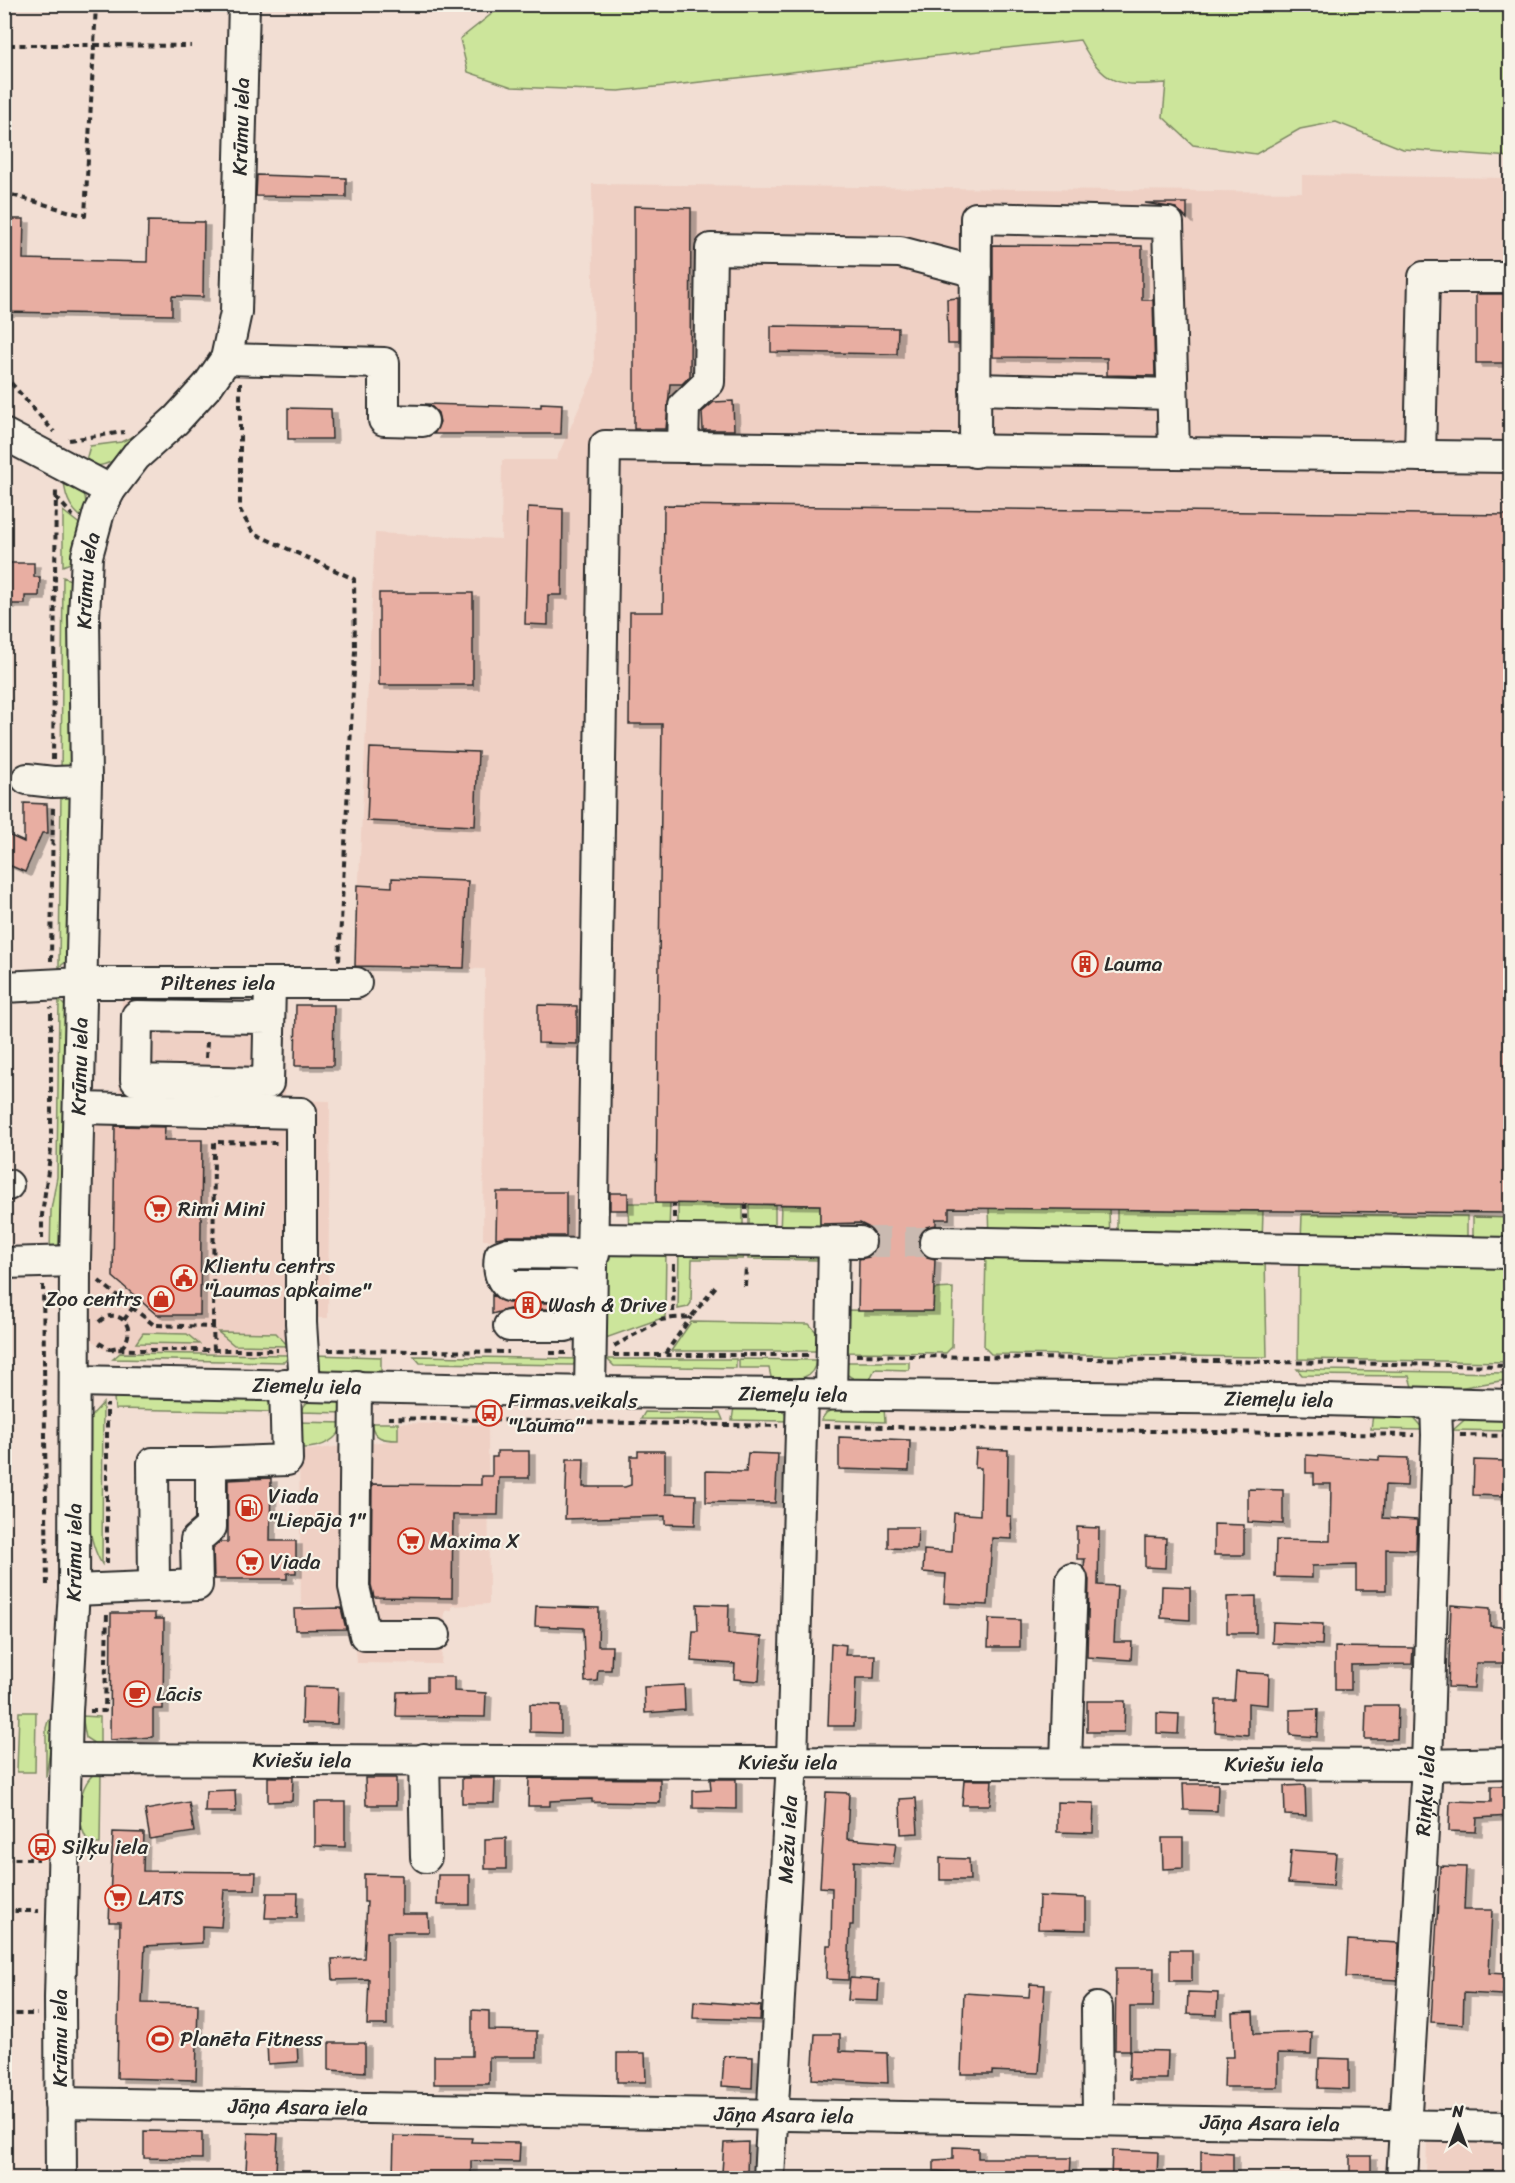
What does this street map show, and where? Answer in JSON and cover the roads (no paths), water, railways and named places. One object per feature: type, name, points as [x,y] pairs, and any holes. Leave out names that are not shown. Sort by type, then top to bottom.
[{"type":"street","name":"Krūmu iela","points":[[61,2178],[60,2103],[67,1711],[74,1590],[75,1262],[86,781],[86,573],[99,512],[110,490],[136,456],[176,420],[233,360],[244,4]]},
{"type":"street","points":[[975,452],[976,218],[1168,223],[1174,453]]},
{"type":"street","points":[[683,447],[684,406],[709,382],[711,249],[900,252],[976,272]]},
{"type":"street","points":[[1420,456],[1424,277],[1510,278]]},
{"type":"street","points":[[233,360],[384,363],[384,420],[423,421]]},
{"type":"street","points":[[975,389],[1172,394]]},
{"type":"street","points":[[4,434],[110,490]]},
{"type":"street","points":[[590,1392],[587,1249],[605,446],[1510,457]]},
{"type":"street","points":[[27,779],[53,782],[86,781]]},
{"type":"street","name":"Piltenes iela","points":[[4,987],[82,983],[347,983]]},
{"type":"street","points":[[269,1018],[137,1016],[136,1080],[268,1083],[270,983]]},
{"type":"street","points":[[79,1108],[301,1113],[301,1323],[287,1460],[153,1463],[154,1586]]},
{"type":"street","points":[[173,1130],[301,1139]]},
{"type":"street","name":"Mežu iela","points":[[587,1249],[674,1240],[847,1242],[817,1394],[803,1426],[792,1761],[769,2178]]},
{"type":"street","points":[[935,1242],[1510,1253]]},
{"type":"street","points":[[509,1326],[565,1326],[571,1324],[573,1313],[567,1264],[587,1249]]},
{"type":"street","points":[[570,1286],[508,1286],[502,1280],[498,1265],[500,1256],[508,1253],[587,1249]]},
{"type":"street","points":[[4,1263],[75,1262]]},
{"type":"street","name":"Ziemeļu iela","points":[[75,1381],[590,1392],[1510,1404]]},
{"type":"street","points":[[356,1386],[354,1587],[365,1635],[435,1635]]},
{"type":"street","name":"Riņķu iela","points":[[1402,2178],[1427,1765],[1436,1403]]},
{"type":"street","points":[[74,1590],[197,1585],[196,1540],[211,1527],[211,1463]]},
{"type":"street","points":[[1066,1762],[1072,1579]]},
{"type":"street","name":"Kviešu iela","points":[[66,1759],[1427,1765],[1510,1763]]},
{"type":"street","points":[[424,1759],[426,1857]]},
{"type":"street","points":[[1097,2008],[1098,2120]]},
{"type":"street","name":"Jāņa Asara iela","points":[[60,2103],[1510,2127]]},
{"type":"tunnel","points":[[860,1242],[935,1242]]},
{"type":"place","name":"Lauma","points":[[1085,964]]},
{"type":"place","name":"Rimi Mini","points":[[158,1209]]},
{"type":"place","name":"Klientu centrs \"Laumas apkaime\"","points":[[184,1278]]},
{"type":"place","name":"Zoo centrs","points":[[161,1299]]},
{"type":"place","name":"Wash & Drive","points":[[528,1305]]},
{"type":"place","name":"Firmas veikals \"Lauma\"","points":[[489,1413]]},
{"type":"place","name":"Viada \"Liepāja 1\"","points":[[249,1508]]},
{"type":"place","name":"Maxima X","points":[[411,1541]]},
{"type":"place","name":"Viada","points":[[250,1562]]},
{"type":"place","name":"Lācis","points":[[137,1694]]},
{"type":"place","name":"Siļķu iela","points":[[42,1847]]},
{"type":"place","name":"LATS","points":[[118,1898]]},
{"type":"place","name":"Planēta Fitness","points":[[160,2039]]}]
